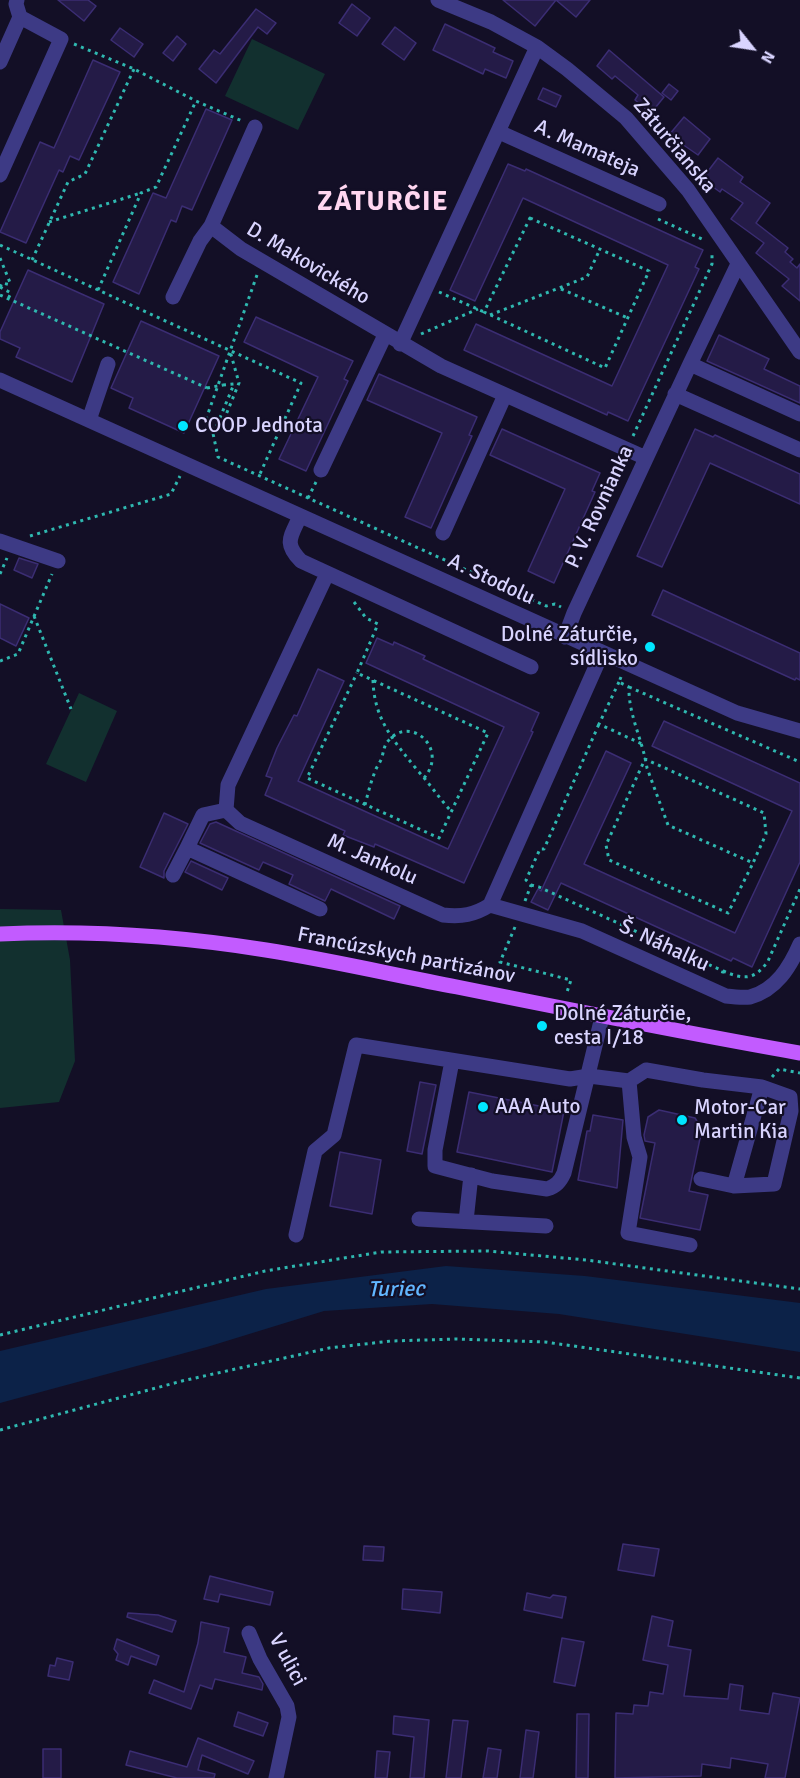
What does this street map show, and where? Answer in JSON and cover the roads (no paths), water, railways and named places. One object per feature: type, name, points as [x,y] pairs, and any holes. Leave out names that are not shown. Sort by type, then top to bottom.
[{"type":"main road","name":"Francúzskych partizánov","points":[[0,934],[101,932],[165,937],[267,950],[603,1017],[800,1053]]},
{"type":"street","points":[[0,62],[20,17],[17,0]]},
{"type":"street","name":"Záturčianska","points":[[438,0],[491,22],[537,47],[626,118],[688,190],[800,352]]},
{"type":"street","points":[[0,175],[61,39],[20,17]]},
{"type":"street","name":"A. Mamateja","points":[[400,344],[537,47]]},
{"type":"street","points":[[173,297],[200,241],[211,226],[255,127]]},
{"type":"street","name":"A. Mamateja","points":[[499,132],[654,209]]},
{"type":"street","name":"D. Makovického","points":[[211,226],[262,262],[441,366],[646,458]]},
{"type":"street","name":"P. V. Rovnianka","points":[[565,637],[675,394],[738,264]]},
{"type":"street","points":[[321,470],[385,335]]},
{"type":"street","points":[[89,420],[108,364]]},
{"type":"street","points":[[690,364],[800,414]]},
{"type":"street","name":"A. Stodolu","points":[[0,380],[737,713],[800,731]]},
{"type":"street","points":[[675,394],[800,450]]},
{"type":"street","points":[[443,533],[505,395]]},
{"type":"street","points":[[300,516],[289,542],[291,551],[301,561],[531,667]]},
{"type":"street","points":[[7,543],[58,561]]},
{"type":"street","points":[[173,875],[203,815],[226,810],[228,785],[327,574]]},
{"type":"street","points":[[490,905],[602,653]]},
{"type":"street","name":"M. Jankolu","points":[[226,810],[240,823],[443,915],[461,917],[479,912],[490,905]]},
{"type":"street","points":[[187,848],[320,909]]},
{"type":"street","name":"Š. Náhalku","points":[[490,905],[582,931],[726,996],[749,997],[764,991],[789,968],[800,944]]},
{"type":"street","points":[[452,1061],[435,1150],[435,1166],[492,1181],[547,1189],[554,1187],[560,1182],[603,1017]]},
{"type":"street","points":[[296,1235],[315,1151],[334,1135],[356,1045],[570,1079],[589,1076],[629,1081],[646,1070],[762,1087],[790,1097],[791,1111],[774,1184],[734,1186],[701,1179]]},
{"type":"street","points":[[629,1081],[634,1137],[640,1157],[628,1233],[690,1245]]},
{"type":"street","points":[[734,1186],[762,1087]]},
{"type":"street","points":[[466,1221],[471,1175]]},
{"type":"street","points":[[419,1219],[546,1226]]},
{"type":"street","name":"V ulici","points":[[249,1633],[260,1659],[287,1706],[289,1717],[276,1778]]},
{"type":"water","name":"Turiec","points":[[446,1266],[585,1276],[800,1303],[800,1352],[559,1314],[432,1304],[324,1311],[207,1347],[0,1403],[0,1351],[266,1289]]},
{"type":"place","name":"COOP Jednota","points":[[183,426]]},
{"type":"place","name":"Dolné Záturčie, sídlisko","points":[[650,647]]},
{"type":"place","name":"Dolné Záturčie, cesta I/18","points":[[542,1026]]},
{"type":"place","name":"AAA Auto","points":[[483,1107]]},
{"type":"place","name":"Motor-Car Martin Kia","points":[[682,1120]]},
{"type":"district","name":"ZÁTURČIE","points":[[383,203]]}]
